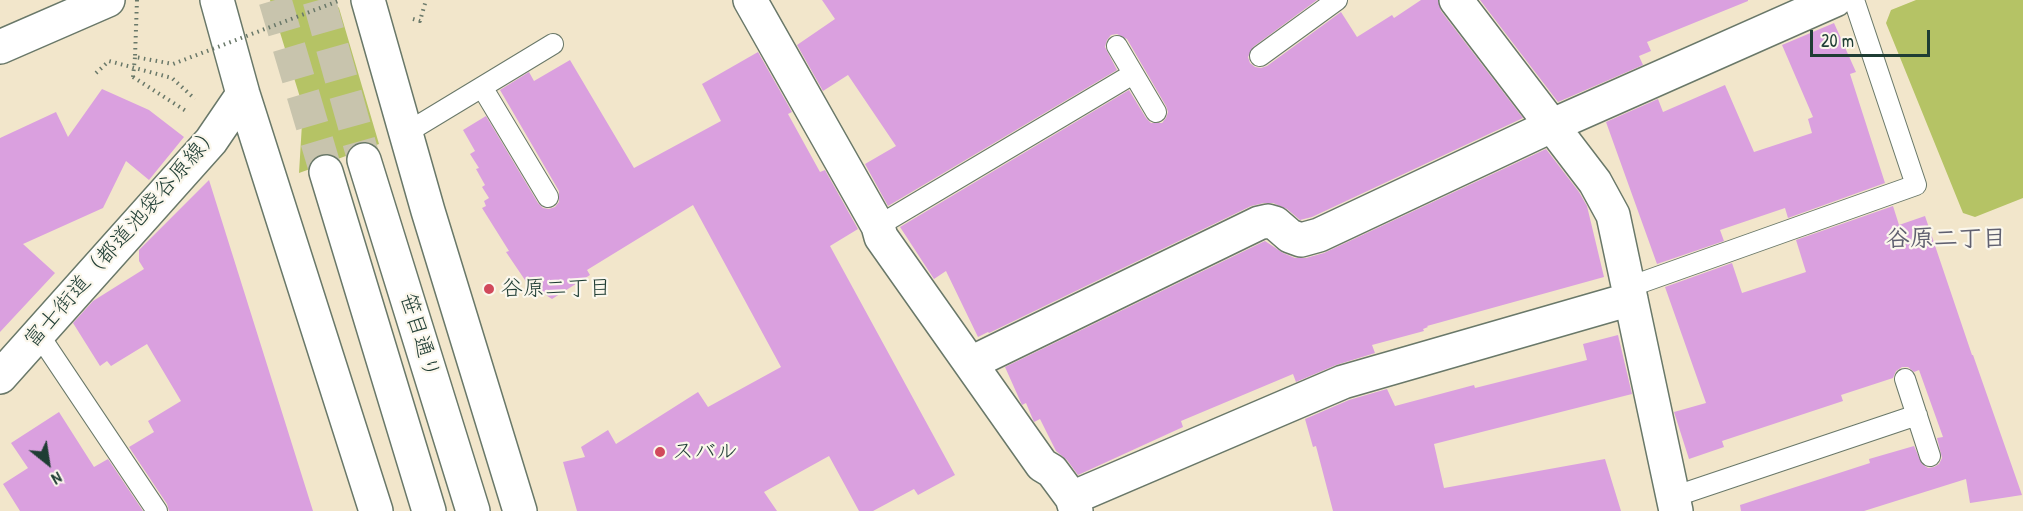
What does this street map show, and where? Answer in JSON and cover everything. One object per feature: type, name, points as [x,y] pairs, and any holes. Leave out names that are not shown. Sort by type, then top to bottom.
[{"type":"street","points":[[0,47],[108,0]]},
{"type":"street","points":[[217,0],[243,94],[376,511]]},
{"type":"street","points":[[368,0],[519,511]]},
{"type":"street","points":[[750,0],[878,226],[881,237],[1042,465],[1052,471],[1074,505],[1343,382],[1630,293]]},
{"type":"street","points":[[1456,0],[1595,182],[1613,215],[1675,504]]},
{"type":"street","points":[[970,363],[1259,223],[1268,221],[1275,223],[1290,236],[1301,240],[1309,239],[1552,125],[1835,0]]},
{"type":"street","name":"富士街道（都道池袋谷原線）","points":[[0,377],[211,141],[243,94]]},
{"type":"street","name":"笹目通り","points":[[364,160],[473,511]]},
{"type":"street","name":"笹目通り","points":[[326,172],[429,511]]},
{"type":"lane","points":[[1260,56],[1336,0]]},
{"type":"lane","points":[[1630,293],[1916,185],[1854,0]]},
{"type":"lane","points":[[406,133],[553,44]]},
{"type":"lane","points":[[1117,46],[1156,112]]},
{"type":"lane","points":[[878,226],[1133,74]]},
{"type":"lane","points":[[482,87],[548,197]]},
{"type":"lane","points":[[39,335],[157,511]]},
{"type":"lane","points":[[1905,379],[1930,456]]},
{"type":"lane","points":[[1675,504],[1917,415]]},
{"type":"path","points":[[137,0],[134,77],[189,114]]},
{"type":"path","points":[[135,57],[173,64],[340,0]]},
{"type":"path","points":[[420,21],[426,0]]},
{"type":"path","points":[[96,73],[109,61],[172,78],[198,102]]},
{"type":"green space","points":[[270,0],[331,0],[339,8],[379,144],[299,173],[303,107]]},
{"type":"green space","points":[[1916,0],[2023,0],[2023,198],[1975,217],[1963,213],[1886,23],[1891,10]]},
{"type":"building","points":[[822,0],[1317,0],[1253,47],[1248,57],[1250,63],[1261,68],[1267,66],[1341,12],[1357,37],[1392,15],[1394,18],[1421,0],[1438,0],[1441,11],[1523,118],[1312,217],[1300,220],[1287,209],[1273,203],[1251,206],[978,337],[946,271],[934,279],[900,227],[1129,90],[1151,123],[1162,123],[1168,112],[1166,106],[1127,39],[1117,34],[1111,35],[1105,47],[1117,70],[888,206],[865,164],[896,146],[848,75],[823,91],[797,45],[835,19]]},
{"type":"building","points":[[1480,0],[1748,1],[1647,42],[1651,51],[1639,56],[1643,65],[1558,102]]},
{"type":"building","points":[[1834,23],[1856,72],[1850,74],[1885,183],[1788,218],[1785,208],[1720,230],[1724,241],[1657,264],[1606,122],[1658,99],[1663,112],[1725,85],[1754,152],[1812,133],[1808,119],[1813,117],[1782,45]]},
{"type":"building","points":[[758,52],[792,112],[788,114],[820,172],[825,170],[858,229],[830,246],[955,475],[918,495],[914,489],[873,511],[859,511],[829,456],[764,492],[777,511],[577,511],[563,462],[585,457],[581,447],[608,430],[616,444],[698,392],[708,407],[781,367],[693,205],[587,270],[590,275],[552,299],[527,283],[506,252],[509,251],[482,208],[486,206],[484,201],[489,198],[482,187],[485,185],[476,169],[479,168],[470,154],[475,151],[463,130],[486,116],[538,203],[543,208],[549,209],[555,207],[559,202],[559,191],[500,90],[529,72],[534,81],[570,60],[634,168],[721,121],[702,84]]},
{"type":"building","points":[[102,89],[149,110],[184,137],[149,180],[126,161],[103,208],[23,244],[55,273],[0,332],[0,138],[56,112],[68,137]]},
{"type":"building","points":[[1546,149],[1587,206],[1604,277],[1427,326],[1423,329],[1424,331],[1372,345],[1375,353],[1336,365],[1296,382],[1293,374],[1181,421],[1183,427],[1078,475],[1067,460],[1056,451],[1040,419],[1034,422],[1026,403],[1022,405],[1005,367],[1265,241],[1295,258],[1306,258],[1324,253]]},
{"type":"building","points":[[209,180],[313,511],[169,511],[167,504],[129,447],[154,432],[148,421],[181,401],[147,344],[111,366],[107,361],[100,366],[73,323],[93,301],[144,269],[139,261],[139,250]]},
{"type":"building","points":[[1893,206],[1899,225],[1925,216],[2022,495],[1970,503],[1966,479],[1864,511],[1741,511],[1740,505],[1870,463],[1869,459],[1914,446],[1922,464],[1928,468],[1934,467],[1942,458],[1937,438],[1943,437],[1919,370],[1914,372],[1908,367],[1902,367],[1896,371],[1893,378],[1841,395],[1843,401],[1722,441],[1724,447],[1689,459],[1674,412],[1706,403],[1665,287],[1732,263],[1742,293],[1806,272],[1796,240]]},
{"type":"building","points":[[1618,335],[1632,394],[1434,444],[1444,488],[1605,459],[1621,511],[1333,511],[1316,446],[1313,447],[1305,419],[1349,400],[1387,389],[1395,406],[1474,385],[1475,388],[1587,360],[1583,344]]},
{"type":"building","points":[[59,412],[94,467],[108,459],[143,511],[20,511],[3,484],[28,468],[11,443]]},
{"type":"tunnel","points":[[275,0],[326,172]]},
{"type":"tunnel","points":[[319,0],[364,160]]},
{"type":"place","name":"谷原二丁目","points":[[489,289]]},
{"type":"place","name":"スバル","points":[[660,452]]},
{"type":"district","name":"谷原二丁目","points":[[1946,240]]}]
